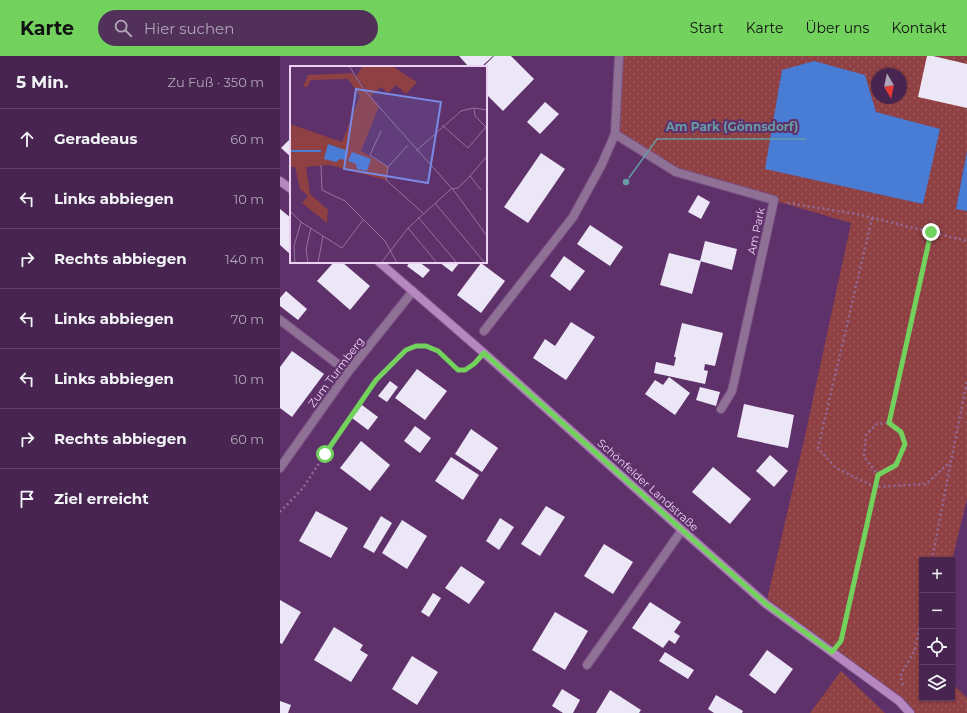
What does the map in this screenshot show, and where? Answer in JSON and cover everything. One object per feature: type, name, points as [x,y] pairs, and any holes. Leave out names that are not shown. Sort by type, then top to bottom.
[{"type":"street","points":[[484,331],[573,217],[602,164],[615,134],[619,56]]},
{"type":"street","name":"Am Park","points":[[615,134],[676,172],[774,200],[732,390],[721,409]]},
{"type":"street","points":[[280,181],[290,187]]},
{"type":"street","name":"Schönfelder Landstraße","points":[[380,263],[484,353],[766,604],[899,701],[910,713]]},
{"type":"street","name":"Zum Turmberg","points":[[280,468],[348,372],[413,291]]},
{"type":"street","points":[[280,320],[348,372]]},
{"type":"street","points":[[588,665],[682,530]]},
{"type":"path","points":[[774,200],[872,218],[967,241]]},
{"type":"path","points":[[872,218],[818,448],[836,468],[875,487],[926,484],[951,461]]},
{"type":"path","points":[[889,423],[931,232]]},
{"type":"path","points":[[280,512],[303,488],[376,380],[406,350],[416,346],[426,346],[438,351],[458,370],[465,370],[474,364],[484,353]]},
{"type":"path","points":[[933,557],[967,381]]},
{"type":"path","points":[[832,652],[841,641],[878,475],[896,465],[905,444],[901,432],[889,423],[877,424],[866,435],[864,457],[878,475]]},
{"type":"path","points":[[899,701],[905,691],[900,676],[915,650],[919,629]]},
{"type":"shaded area","points":[[619,56],[967,56],[967,151],[956,209],[967,211],[967,499],[953,557],[919,557],[919,701],[955,701],[955,686],[967,698],[967,713],[910,713],[766,604],[805,436],[851,223],[676,172],[615,134]],"holes":[[[876,112],[939,129],[765,169]]]},
{"type":"shaded area","points":[[841,671],[885,713],[810,713]]},
{"type":"water","points":[[814,61],[865,75],[871,95],[871,104],[874,104],[876,112],[940,129],[923,204],[765,169],[782,70]]},
{"type":"water","points":[[967,151],[967,211],[956,209]]},
{"type":"building","points":[[459,56],[493,56],[482,66],[468,66]]},
{"type":"building","points":[[494,56],[511,56],[534,79],[503,111],[487,95],[487,66],[484,66]]},
{"type":"building","points":[[927,56],[967,64],[967,108],[918,97]]},
{"type":"building","points":[[545,102],[559,114],[540,134],[527,122]]},
{"type":"building","points":[[290,139],[290,156],[281,148]]},
{"type":"building","points":[[541,153],[565,169],[528,223],[504,207]]},
{"type":"building","points":[[698,195],[710,202],[701,219],[688,212]]},
{"type":"building","points":[[280,209],[290,217],[290,254],[280,245]]},
{"type":"building","points":[[590,225],[623,247],[610,266],[577,244]]},
{"type":"building","points":[[705,241],[737,249],[732,270],[700,261]]},
{"type":"building","points":[[669,253],[701,261],[692,294],[660,285]]},
{"type":"building","points":[[564,256],[585,271],[570,291],[550,276]]},
{"type":"building","points":[[333,263],[343,263],[370,286],[350,310],[317,281]]},
{"type":"building","points":[[409,263],[420,263],[430,270],[423,278],[407,266]]},
{"type":"building","points":[[440,263],[459,263],[452,272]]},
{"type":"building","points":[[481,263],[505,281],[481,313],[457,295]]},
{"type":"building","points":[[286,291],[307,309],[298,320],[280,306],[280,298]]},
{"type":"building","points":[[571,322],[595,337],[566,380],[533,358],[545,339],[555,346]]},
{"type":"building","points":[[682,323],[723,333],[715,366],[705,364],[704,370],[708,371],[705,384],[654,373],[656,362],[674,366],[676,357],[674,357]]},
{"type":"building","points":[[292,351],[324,374],[292,417],[280,408],[280,367]]},
{"type":"building","points":[[417,369],[447,391],[425,420],[395,398]]},
{"type":"building","points":[[669,377],[690,393],[675,415],[645,394],[655,380],[663,385]]},
{"type":"building","points":[[390,381],[398,387],[387,402],[378,396]]},
{"type":"building","points":[[700,387],[720,392],[716,406],[696,400]]},
{"type":"building","points":[[744,404],[794,415],[788,448],[737,437]]},
{"type":"building","points":[[362,405],[378,417],[368,430],[352,418]]},
{"type":"building","points":[[415,426],[431,438],[420,453],[404,441]]},
{"type":"building","points":[[471,429],[498,448],[482,472],[455,454]]},
{"type":"building","points":[[361,441],[390,465],[370,491],[340,468]]},
{"type":"building","points":[[770,455],[788,471],[774,487],[756,471]]},
{"type":"building","points":[[451,457],[479,475],[463,500],[435,481]]},
{"type":"building","points":[[713,467],[751,499],[730,524],[692,492]]},
{"type":"building","points":[[546,506],[565,517],[540,556],[521,544]]},
{"type":"building","points":[[316,511],[348,528],[331,558],[299,541]]},
{"type":"building","points":[[381,516],[392,523],[374,553],[363,547]]},
{"type":"building","points":[[500,518],[514,527],[499,550],[486,541]]},
{"type":"building","points":[[402,520],[427,536],[407,569],[382,553]]},
{"type":"building","points":[[604,544],[633,562],[613,594],[584,576]]},
{"type":"building","points":[[461,566],[485,582],[469,604],[445,588]]},
{"type":"building","points":[[433,593],[441,598],[429,617],[421,612]]},
{"type":"building","points":[[280,600],[301,612],[282,644],[280,643]]},
{"type":"building","points":[[650,602],[681,622],[674,632],[680,636],[675,644],[669,640],[663,648],[632,628]]},
{"type":"building","points":[[555,612],[588,631],[565,670],[532,650]]},
{"type":"building","points":[[334,627],[363,645],[360,650],[368,655],[351,682],[314,660]]},
{"type":"building","points":[[767,650],[793,669],[775,694],[749,675]]},
{"type":"building","points":[[665,652],[694,670],[688,679],[659,661]]},
{"type":"building","points":[[412,656],[438,672],[417,705],[392,689]]},
{"type":"building","points":[[562,689],[580,700],[573,713],[563,713],[552,706]]},
{"type":"building","points":[[610,690],[641,710],[639,713],[596,713]]},
{"type":"building","points":[[716,695],[743,711],[742,713],[714,713],[708,709]]},
{"type":"building","points":[[280,701],[291,705],[288,713],[280,713]]},
{"type":"place","name":"Am Park (Gönnsdorf)","points":[[626,182]]},
{"type":"route","points":[[325,454],[376,380],[406,350],[416,346],[426,346],[438,351],[458,370],[465,370],[474,364],[484,353],[766,604],[832,652],[841,641],[878,475],[896,465],[905,444],[901,432],[889,423],[931,232]]}]
